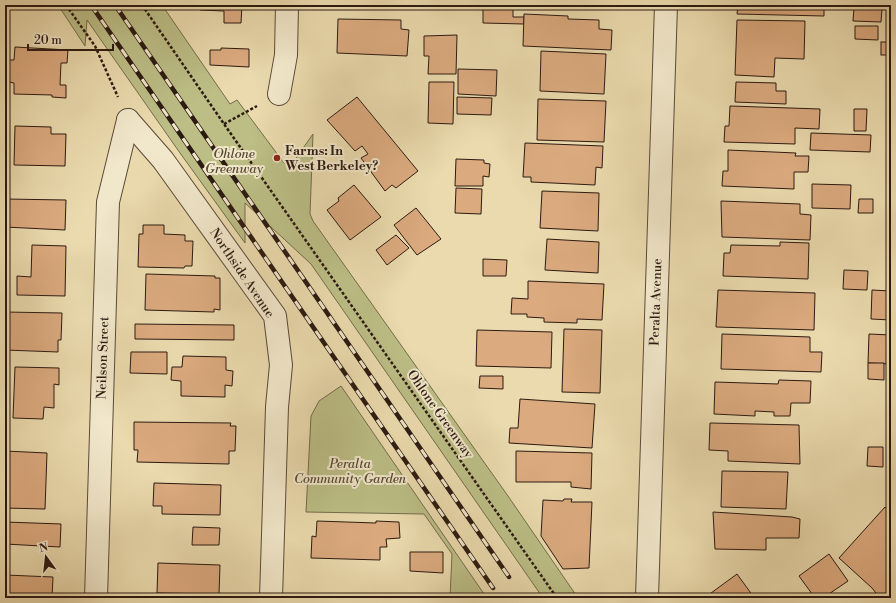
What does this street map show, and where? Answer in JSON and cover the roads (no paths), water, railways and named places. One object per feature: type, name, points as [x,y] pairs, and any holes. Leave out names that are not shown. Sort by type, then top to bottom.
[{"type":"street","points":[[278,94],[286,55],[287,5]]},
{"type":"street","name":"Peralta Avenue","points":[[647,598],[666,5]]},
{"type":"street","name":"Neilson Street","points":[[96,598],[108,202],[128,120]]},
{"type":"street","name":"Northside Avenue","points":[[128,120],[163,160],[275,316],[281,365],[271,598]]},
{"type":"railway","points":[[91,5],[493,588]]},
{"type":"railway","points":[[115,5],[509,577]]},
{"type":"place","name":"Farms: In West Berkeley?","points":[[277,158]]},
{"type":"park label","name":"Ohlone Greenway","points":[[234,162]]},
{"type":"park label","name":"Peralta Community Garden","points":[[350,472]]}]
